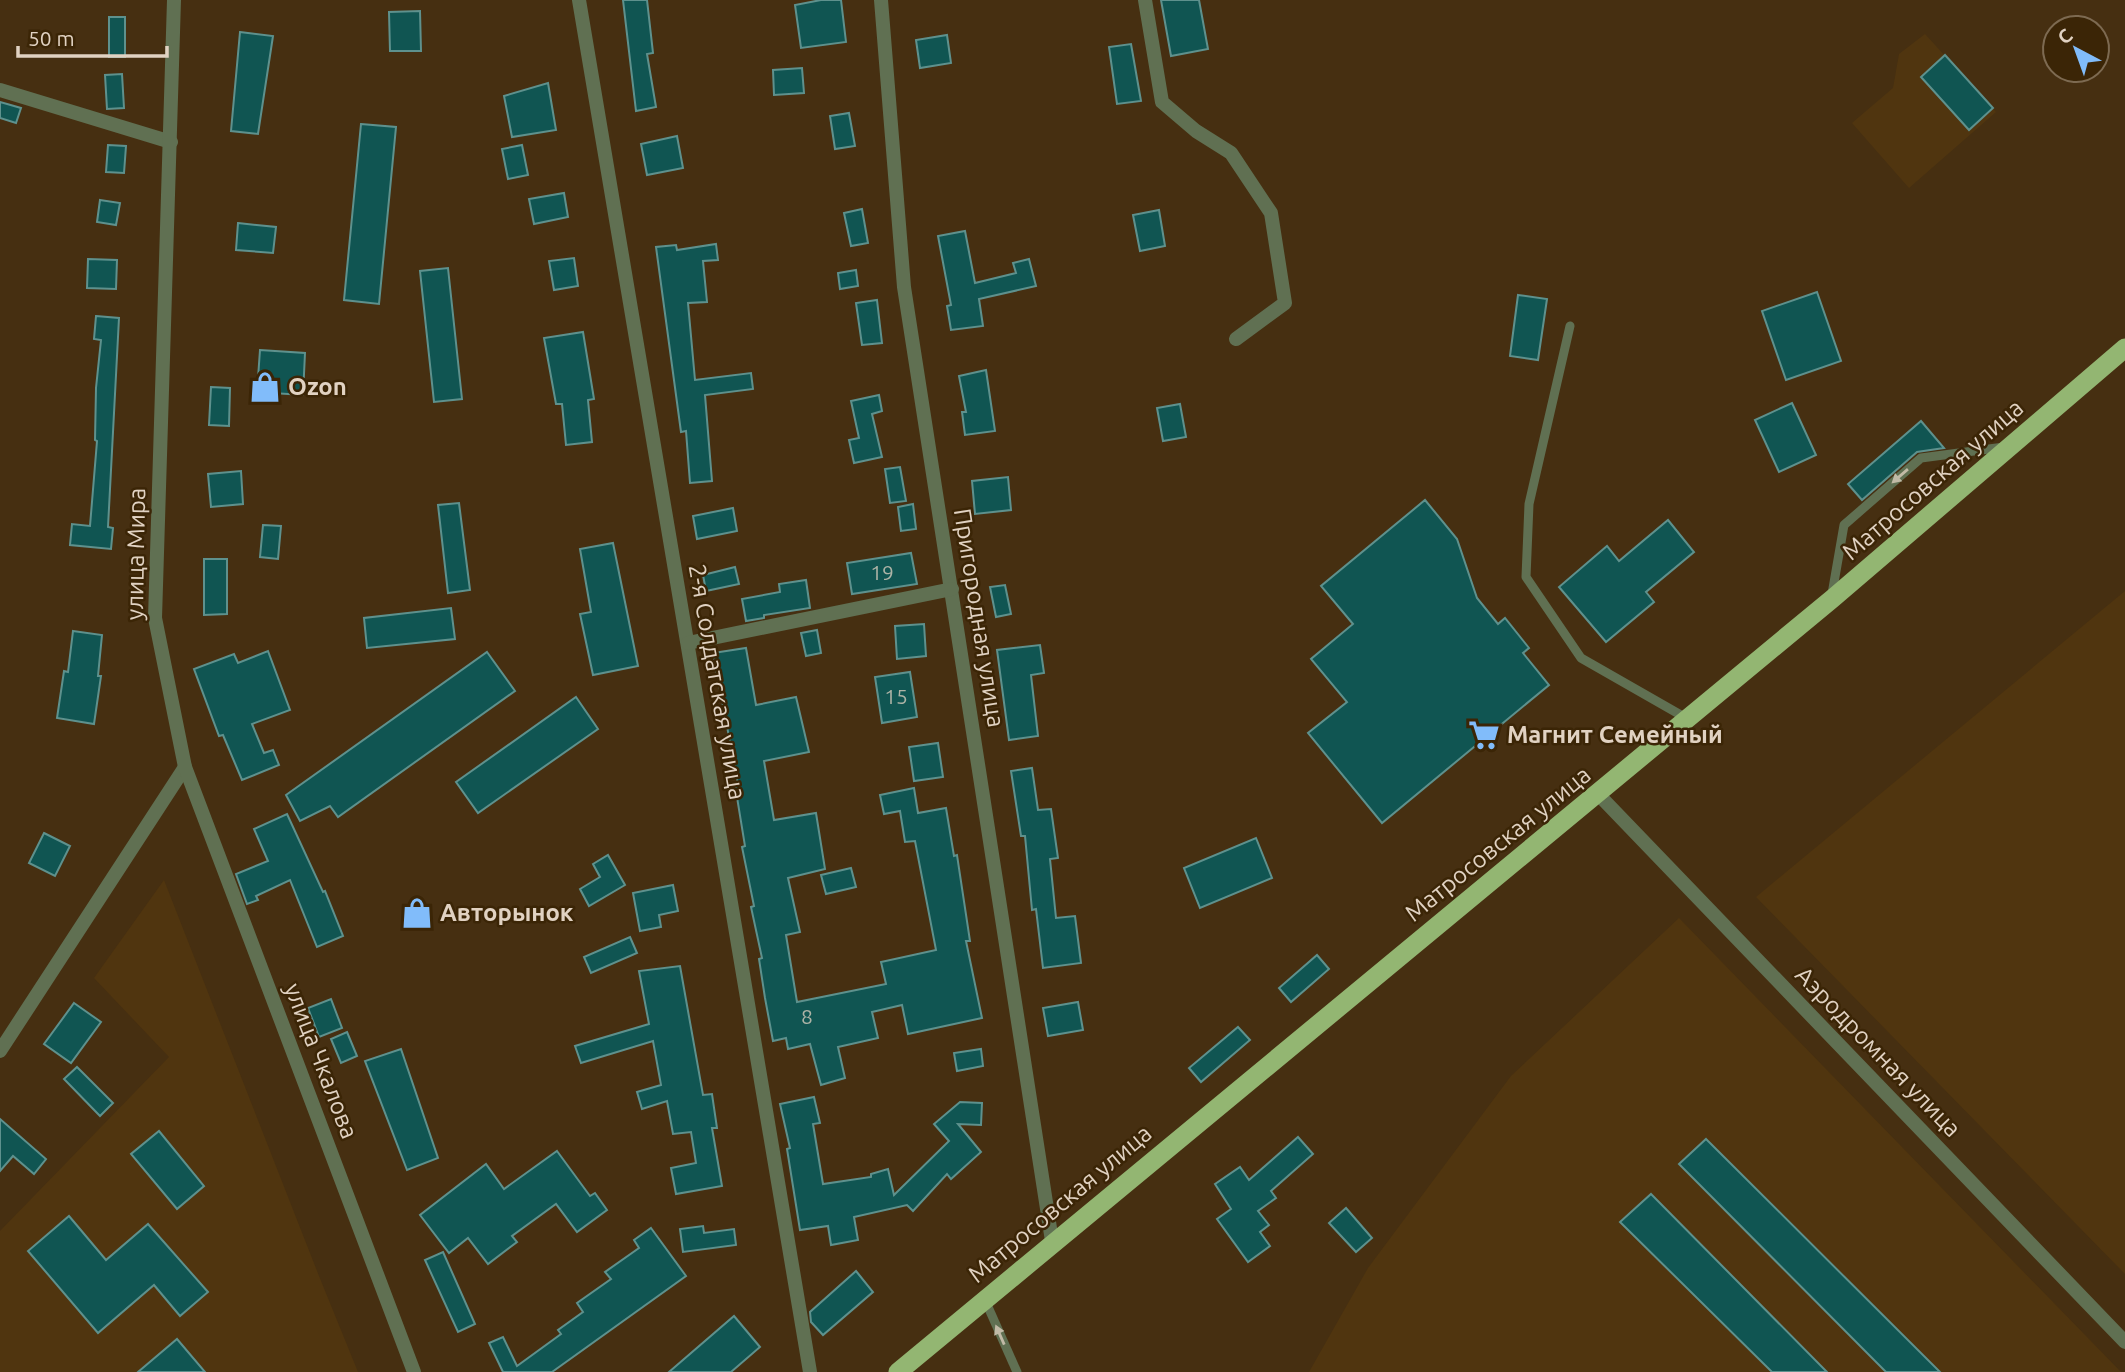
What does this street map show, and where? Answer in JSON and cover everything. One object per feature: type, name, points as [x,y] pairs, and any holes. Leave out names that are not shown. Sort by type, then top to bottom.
[{"type":"highway","name":"Матросовская улица","points":[[898,1372],[1052,1241],[1832,599],[2125,348]]},
{"type":"street","name":"улица Мира","points":[[174,0],[155,618],[185,767]]},
{"type":"street","name":"2-я Солдатская улица","points":[[579,0],[810,1372]]},
{"type":"street","name":"Пригородная улица","points":[[881,0],[904,287],[1052,1241]]},
{"type":"street","points":[[1145,0],[1162,102],[1196,131],[1231,153],[1271,213],[1285,303],[1236,339]]},
{"type":"street","points":[[0,90],[171,142]]},
{"type":"street","points":[[688,643],[951,589]]},
{"type":"street","points":[[0,1051],[185,767]]},
{"type":"street","name":"улица Чкалова","points":[[185,767],[414,1372]]},
{"type":"street","name":"Аэродромная улица","points":[[1598,794],[2125,1342]]},
{"type":"lane","points":[[1570,326],[1529,504],[1526,577],[1581,658],[1686,718]]},
{"type":"lane","points":[[1832,599],[1844,525],[1921,458],[2009,447]]},
{"type":"lane","points":[[984,1299],[1017,1372]]},
{"type":"shaded area","points":[[1925,34],[1996,112],[1909,188],[1852,123],[1893,88],[1899,54]]},
{"type":"shaded area","points":[[2125,591],[2125,1274],[1756,897]]},
{"type":"shaded area","points":[[164,880],[358,1372],[0,1372],[0,1231],[169,1057],[94,978]]},
{"type":"shaded area","points":[[1679,918],[2121,1372],[1309,1372],[1368,1268],[1511,1076]]},
{"type":"building","points":[[623,0],[647,0],[653,53],[647,54],[656,107],[636,111]]},
{"type":"building","points":[[821,0],[841,0],[846,42],[801,48],[795,5]]},
{"type":"building","points":[[1161,0],[1199,0],[1208,49],[1171,56]]},
{"type":"building","points":[[420,11],[421,51],[390,51],[389,12]]},
{"type":"building","points":[[109,17],[125,17],[125,57],[109,57]]},
{"type":"building","points":[[240,32],[273,36],[258,134],[231,131]]},
{"type":"building","points":[[947,35],[951,63],[920,68],[916,40]]},
{"type":"building","points":[[1131,44],[1141,101],[1117,104],[1109,47]]},
{"type":"building","points":[[1945,55],[1993,108],[1969,130],[1921,77]]},
{"type":"building","points":[[802,68],[804,93],[774,95],[773,70]]},
{"type":"building","points":[[122,74],[124,108],[107,109],[105,75]]},
{"type":"building","points":[[548,83],[556,130],[512,137],[504,96]]},
{"type":"building","points":[[0,102],[21,108],[16,123],[0,118]]},
{"type":"building","points":[[849,113],[855,146],[835,149],[830,116]]},
{"type":"building","points":[[361,124],[396,127],[379,304],[344,300]]},
{"type":"building","points":[[677,136],[683,168],[647,175],[641,144]]},
{"type":"building","points":[[108,145],[126,146],[124,173],[106,172]]},
{"type":"building","points":[[522,145],[528,175],[508,179],[502,149]]},
{"type":"building","points":[[564,193],[568,217],[534,224],[529,199]]},
{"type":"building","points":[[100,200],[120,203],[116,225],[97,222]]},
{"type":"building","points":[[862,209],[868,243],[851,246],[844,213]]},
{"type":"building","points":[[1159,210],[1165,246],[1140,251],[1133,215]]},
{"type":"building","points":[[238,223],[276,227],[273,253],[236,250]]},
{"type":"building","points":[[965,231],[975,283],[1016,273],[1013,263],[1029,259],[1036,286],[979,299],[983,326],[951,330],[947,306],[951,305],[938,236]]},
{"type":"building","points":[[716,244],[718,260],[703,261],[707,302],[688,303],[695,380],[751,373],[753,389],[705,395],[712,481],[690,483],[686,431],[681,432],[656,247],[676,245],[677,250]]},
{"type":"building","points":[[574,258],[578,286],[554,290],[549,261]]},
{"type":"building","points":[[88,259],[117,260],[116,289],[87,288]]},
{"type":"building","points":[[448,268],[462,399],[434,402],[420,271]]},
{"type":"building","points":[[856,270],[858,286],[840,289],[838,273]]},
{"type":"building","points":[[1817,292],[1841,361],[1786,380],[1762,311]]},
{"type":"building","points":[[1518,295],[1547,299],[1538,360],[1510,356]]},
{"type":"building","points":[[877,300],[882,343],[862,345],[856,303]]},
{"type":"building","points":[[96,316],[119,318],[108,527],[113,528],[111,549],[70,545],[72,524],[90,526],[97,441],[96,388],[101,340],[94,339]]},
{"type":"building","points":[[583,332],[594,399],[588,400],[592,442],[566,445],[562,404],[556,404],[544,338]]},
{"type":"building","points":[[260,350],[305,353],[303,395],[257,392]]},
{"type":"building","points":[[986,370],[995,431],[965,435],[962,412],[966,412],[959,376]]},
{"type":"building","points":[[211,387],[230,388],[229,426],[209,425]]},
{"type":"building","points":[[879,395],[882,411],[872,414],[882,457],[854,463],[849,440],[859,438],[851,401]]},
{"type":"building","points":[[1792,403],[1816,455],[1779,472],[1755,420]]},
{"type":"building","points":[[1180,404],[1186,437],[1163,441],[1157,408]]},
{"type":"building","points":[[1921,421],[1944,448],[1917,452],[1862,500],[1848,484]]},
{"type":"building","points":[[900,467],[906,501],[890,503],[885,469]]},
{"type":"building","points":[[241,471],[243,504],[211,507],[208,474]]},
{"type":"building","points":[[1008,477],[1011,510],[975,514],[972,481]]},
{"type":"building","points":[[1425,500],[1457,539],[1477,598],[1498,624],[1505,618],[1529,648],[1523,653],[1549,685],[1382,823],[1308,733],[1347,702],[1311,659],[1353,624],[1321,586]]},
{"type":"building","points":[[459,503],[470,590],[448,593],[438,505]]},
{"type":"building","points":[[913,504],[916,529],[901,531],[898,507]]},
{"type":"building","points":[[733,508],[737,531],[697,539],[693,516]]},
{"type":"building","points":[[1668,520],[1694,552],[1646,592],[1654,602],[1606,642],[1559,587],[1607,546],[1619,561]]},
{"type":"building","points":[[263,525],[281,526],[278,559],[260,557]]},
{"type":"building","points":[[613,543],[638,666],[593,675],[580,614],[591,612],[580,549]]},
{"type":"building","points":[[911,553],[917,584],[852,594],[847,563]]},
{"type":"building","points":[[204,559],[227,559],[227,614],[204,615]]},
{"type":"building","points":[[735,567],[739,584],[706,591],[703,575]]},
{"type":"building","points":[[806,580],[810,608],[764,615],[764,618],[746,621],[742,599],[780,592],[779,584]]},
{"type":"building","points":[[1005,585],[1011,614],[996,617],[990,587]]},
{"type":"building","points":[[451,608],[455,639],[367,648],[364,618]]},
{"type":"building","points":[[924,624],[926,656],[897,659],[895,626]]},
{"type":"building","points":[[817,630],[821,653],[806,656],[801,633]]},
{"type":"building","points":[[73,631],[102,635],[98,676],[101,676],[94,724],[57,718],[64,671],[68,672]]},
{"type":"building","points":[[1040,645],[1044,673],[1031,675],[1038,736],[1009,740],[997,650]]},
{"type":"building","points":[[746,648],[756,705],[796,697],[809,752],[764,761],[774,820],[816,813],[825,869],[788,878],[800,932],[786,935],[797,1002],[886,984],[881,962],[936,950],[915,841],[905,842],[900,811],[884,814],[880,795],[914,788],[918,813],[946,808],[954,856],[957,855],[970,941],[966,941],[982,1018],[908,1034],[902,1005],[872,1012],[878,1038],[838,1047],[845,1078],[821,1085],[810,1044],[788,1049],[786,1038],[773,1041],[765,998],[759,959],[762,958],[742,847],[745,846],[735,785],[738,784],[713,653]]},
{"type":"building","points":[[268,651],[290,710],[252,724],[264,753],[273,750],[279,765],[242,780],[223,735],[219,736],[194,669],[234,654],[238,663]]},
{"type":"building","points":[[487,652],[515,691],[338,817],[330,806],[300,821],[286,795]]},
{"type":"building","points":[[910,672],[917,717],[882,723],[875,677]]},
{"type":"building","points":[[576,697],[598,729],[478,813],[456,782]]},
{"type":"building","points":[[938,743],[943,777],[914,781],[909,747]]},
{"type":"building","points":[[1032,768],[1038,810],[1051,809],[1058,858],[1050,859],[1056,918],[1075,916],[1081,963],[1043,968],[1036,909],[1032,910],[1025,836],[1021,836],[1011,771]]},
{"type":"building","points":[[287,814],[323,892],[325,891],[343,936],[317,947],[290,880],[256,896],[258,900],[247,904],[236,874],[268,861],[254,829]]},
{"type":"building","points":[[44,833],[70,846],[55,876],[29,863]]},
{"type":"building","points":[[1256,838],[1272,878],[1200,908],[1184,868]]},
{"type":"building","points":[[608,855],[625,885],[589,906],[580,889],[600,877],[593,864]]},
{"type":"building","points":[[851,868],[856,887],[826,894],[821,875]]},
{"type":"building","points":[[673,885],[678,911],[659,915],[661,927],[640,931],[633,893]]},
{"type":"building","points":[[630,937],[637,953],[591,973],[584,957]]},
{"type":"building","points":[[1317,955],[1329,969],[1291,1002],[1279,988]]},
{"type":"building","points":[[680,966],[703,1095],[712,1094],[717,1128],[712,1128],[722,1186],[676,1194],[671,1168],[696,1163],[691,1132],[673,1134],[667,1101],[642,1109],[637,1092],[661,1085],[653,1041],[581,1063],[575,1046],[649,1024],[639,971]]},
{"type":"building","points":[[331,999],[342,1028],[319,1037],[308,1008]]},
{"type":"building","points":[[1078,1002],[1083,1030],[1048,1036],[1043,1008]]},
{"type":"building","points":[[74,1003],[101,1022],[71,1063],[44,1044]]},
{"type":"building","points":[[1238,1027],[1250,1040],[1201,1082],[1189,1068]]},
{"type":"building","points":[[347,1032],[357,1056],[341,1063],[331,1039]]},
{"type":"building","points":[[401,1049],[438,1158],[407,1170],[365,1061]]},
{"type":"building","points":[[981,1049],[983,1066],[957,1071],[954,1053]]},
{"type":"building","points":[[77,1067],[113,1103],[100,1116],[64,1079]]},
{"type":"building","points":[[814,1097],[820,1123],[813,1124],[823,1184],[871,1177],[871,1174],[888,1169],[894,1195],[949,1141],[934,1124],[960,1102],[982,1103],[981,1125],[958,1124],[981,1152],[951,1179],[947,1174],[913,1211],[907,1205],[854,1217],[858,1240],[831,1245],[828,1226],[800,1230],[787,1149],[790,1148],[780,1104]]},
{"type":"building","points":[[0,1119],[46,1159],[34,1174],[13,1156],[0,1171]]},
{"type":"building","points":[[159,1131],[204,1186],[177,1209],[131,1154]]},
{"type":"building","points":[[1298,1137],[1313,1154],[1271,1191],[1276,1198],[1258,1211],[1269,1225],[1260,1232],[1270,1246],[1248,1262],[1217,1219],[1231,1209],[1215,1184],[1240,1167],[1249,1180]]},
{"type":"building","points":[[1706,1139],[1940,1372],[1886,1372],[1679,1164]]},
{"type":"building","points":[[557,1151],[590,1196],[595,1193],[607,1210],[577,1232],[556,1204],[512,1236],[517,1242],[488,1264],[468,1238],[449,1253],[420,1215],[486,1164],[504,1189]]},
{"type":"building","points":[[1651,1194],[1827,1372],[1772,1372],[1620,1222]]},
{"type":"building","points":[[1346,1208],[1372,1238],[1356,1252],[1329,1223]]},
{"type":"building","points":[[69,1216],[106,1260],[148,1224],[208,1292],[180,1316],[154,1285],[98,1333],[28,1251]]},
{"type":"building","points":[[703,1226],[704,1233],[734,1229],[736,1245],[683,1252],[680,1229]]},
{"type":"building","points":[[651,1228],[686,1276],[552,1372],[503,1372],[489,1343],[503,1337],[517,1366],[561,1334],[558,1330],[583,1312],[577,1303],[611,1279],[605,1272],[639,1248],[634,1240]]},
{"type":"building","points":[[443,1252],[475,1324],[458,1332],[425,1260]]},
{"type":"building","points":[[856,1271],[873,1292],[823,1335],[811,1322],[810,1312]]},
{"type":"building","points":[[734,1316],[760,1347],[731,1372],[669,1372]]},
{"type":"building","points":[[177,1339],[205,1372],[138,1372]]},
{"type":"place","name":"Ozon","points":[[265,387]]},
{"type":"place","name":"Магнит Семейный","points":[[1484,735]]},
{"type":"place","name":"Авторынок","points":[[417,913]]}]
